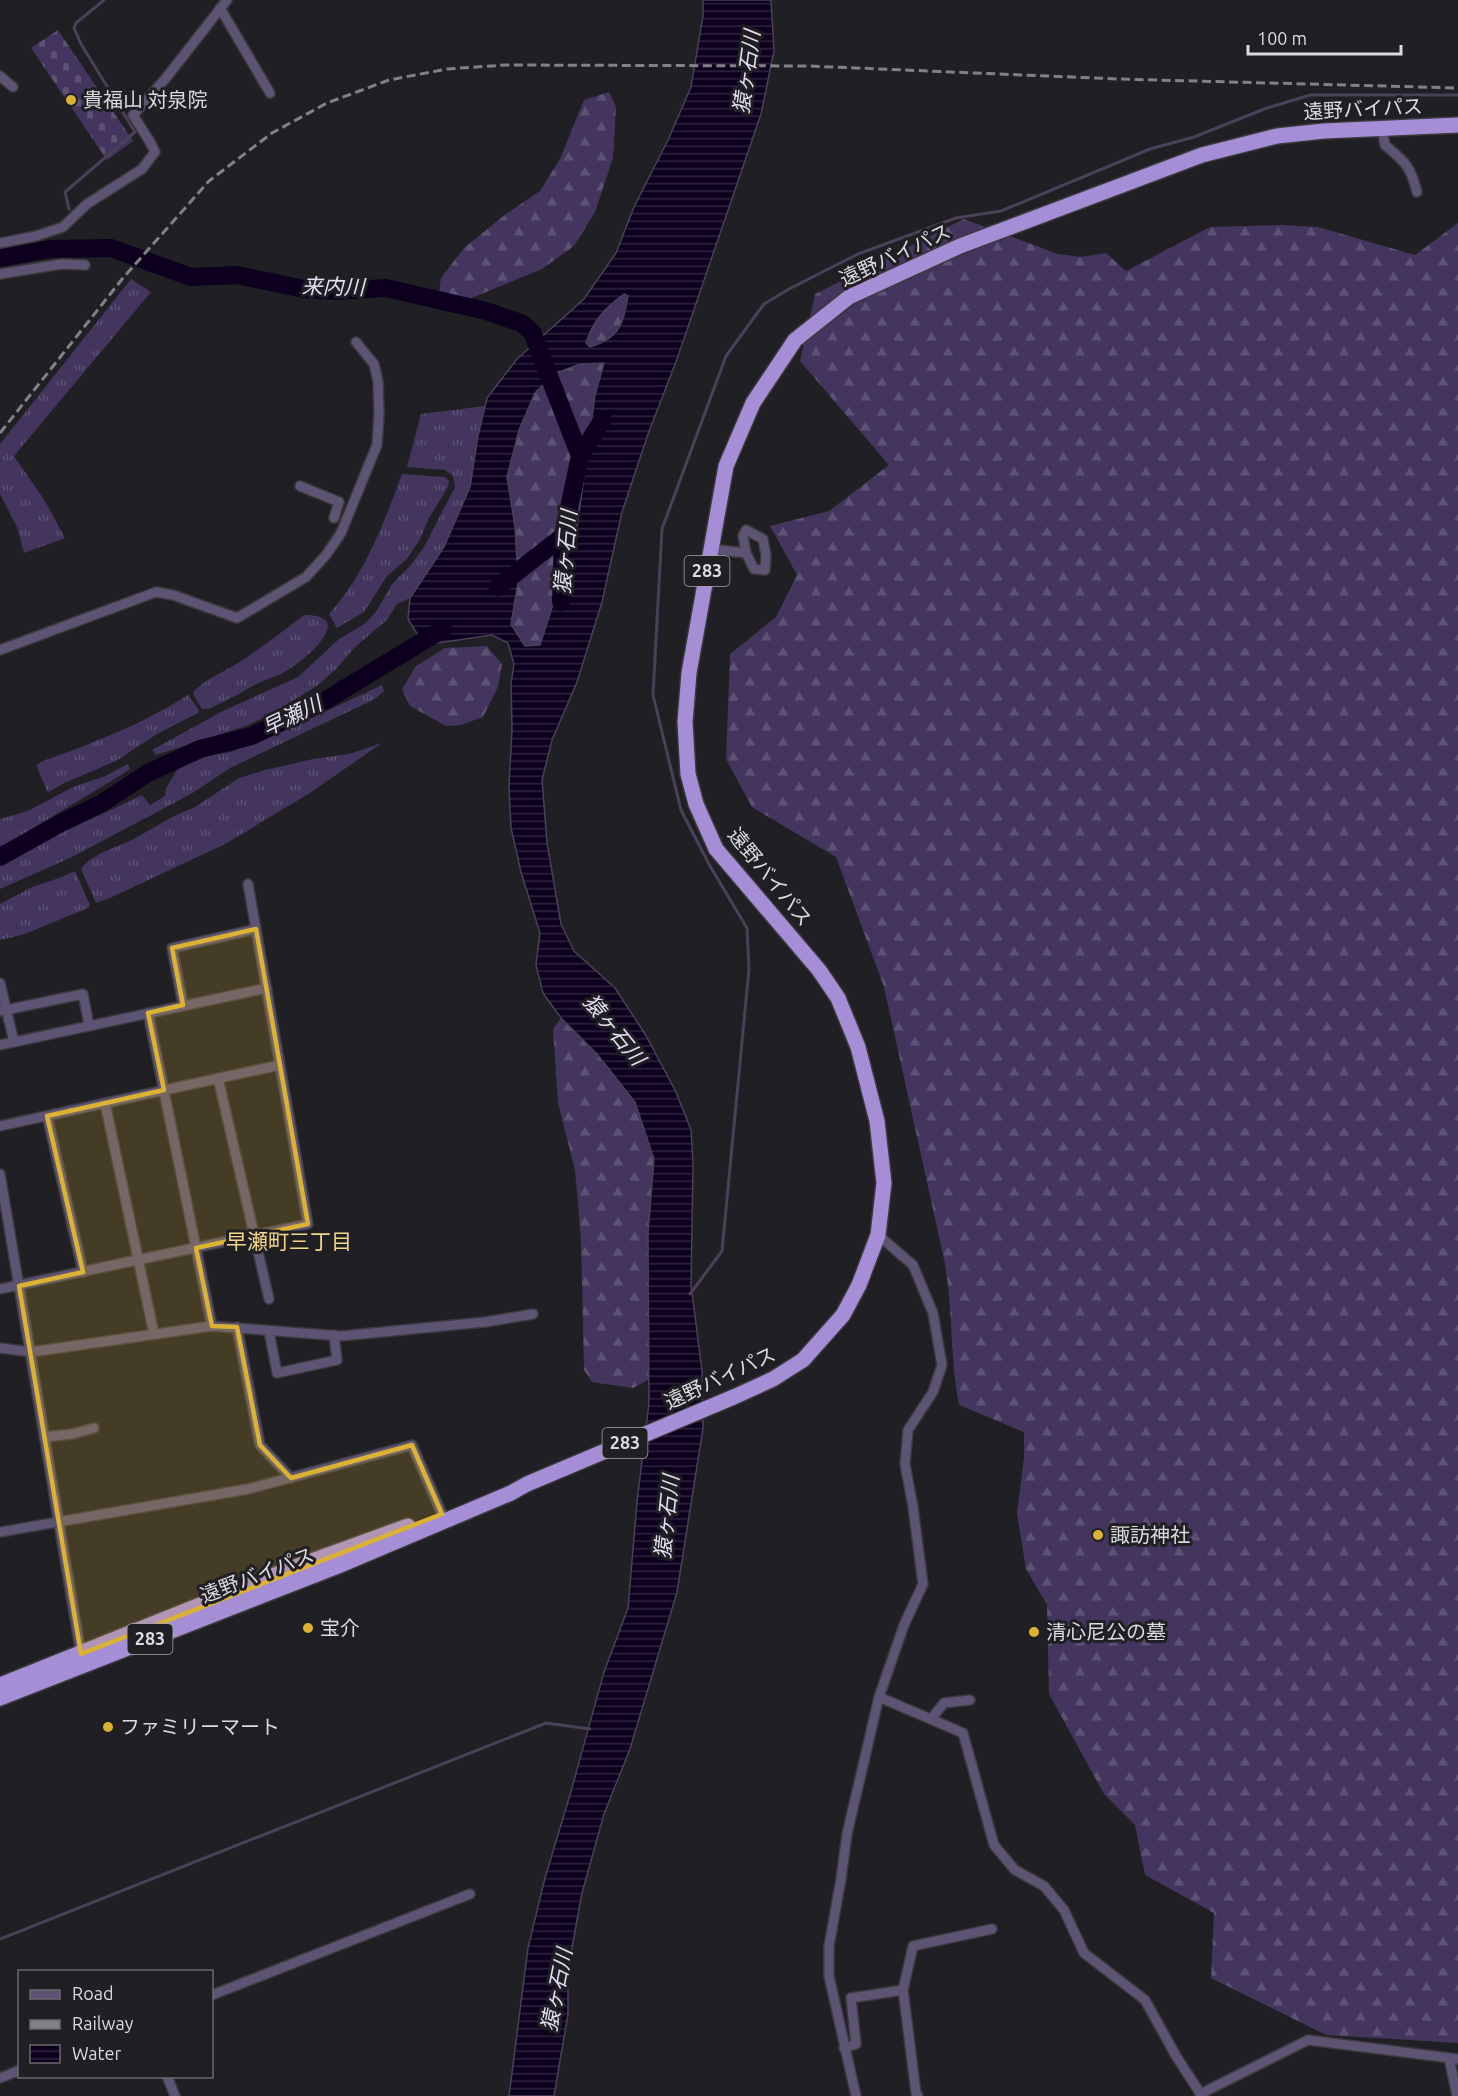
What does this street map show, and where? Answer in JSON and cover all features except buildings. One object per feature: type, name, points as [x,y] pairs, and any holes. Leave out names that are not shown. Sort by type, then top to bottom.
[{"type":"highway","name":"遠野バイパス","points":[[0,1685],[295,1567],[526,1484],[724,1401],[773,1379],[803,1360],[843,1315],[859,1285],[878,1235],[884,1183],[877,1121],[858,1047],[838,998],[819,970],[717,849],[696,804],[688,774],[685,722],[689,673],[726,466],[753,402],[795,340],[849,297],[960,246],[1202,155],[1277,136],[1458,125]]},
{"type":"highway","name":"遠野バイパス","points":[[0,1698],[338,1566],[511,1493],[526,1484]]},
{"type":"street","points":[[0,243],[36,236],[63,226],[87,204],[142,169],[155,152],[133,115],[166,78],[227,0]]},
{"type":"street","points":[[220,8],[270,93]]},
{"type":"street","points":[[0,76],[13,87]]},
{"type":"street","points":[[1382,129],[1384,145],[1402,160],[1412,173],[1417,192]]},
{"type":"street","points":[[0,274],[62,264],[85,265]]},
{"type":"street","points":[[0,650],[156,592],[174,595],[237,618],[306,577],[326,555],[341,533],[377,445],[378,381],[374,364],[356,342]]},
{"type":"street","points":[[300,486],[339,502],[334,518]]},
{"type":"street","points":[[711,549],[746,553]]},
{"type":"street","points":[[0,1289],[308,1224],[248,884]]},
{"type":"street","points":[[183,1005],[172,948],[256,929]]},
{"type":"street","points":[[0,983],[3,1010],[14,1042]]},
{"type":"street","points":[[0,1045],[267,988]]},
{"type":"street","points":[[3,1010],[83,994],[89,1025]]},
{"type":"street","points":[[148,1013],[212,1326]]},
{"type":"street","points":[[0,1126],[280,1065]]},
{"type":"street","points":[[218,1078],[269,1299]]},
{"type":"street","points":[[105,1103],[154,1334]]},
{"type":"street","points":[[47,1116],[83,1272]]},
{"type":"street","points":[[0,1174],[2,1199],[31,1352],[57,1523],[81,1654]]},
{"type":"street","points":[[856,2096],[829,1976],[829,1946],[847,1834],[879,1697],[903,1625],[923,1584],[905,1464],[909,1430],[933,1392],[942,1365],[933,1313],[913,1265],[878,1235]]},
{"type":"street","points":[[0,1348],[31,1352],[212,1326],[334,1335],[485,1322],[533,1314]]},
{"type":"street","points":[[237,1327],[260,1445],[291,1478]]},
{"type":"street","points":[[269,1330],[277,1373],[337,1360],[334,1335]]},
{"type":"street","points":[[44,1437],[72,1434],[94,1428]]},
{"type":"street","points":[[0,1532],[248,1489],[412,1445],[442,1514]]},
{"type":"street","points":[[879,1697],[963,1733],[994,1845],[1015,1870],[1044,1886],[1064,1910],[1084,1953],[1144,2000],[1201,2095],[1308,2040],[1454,2059],[1457,2096]]},
{"type":"street","points":[[932,1718],[944,1703],[970,1700]]},
{"type":"street","points":[[213,1995],[470,1894]]},
{"type":"street","points":[[918,2096],[903,1990],[913,1946],[992,1929]]},
{"type":"street","points":[[844,2048],[856,2044],[851,1998],[903,1990]]},
{"type":"street","points":[[0,2078],[18,2071]]},
{"type":"street","points":[[168,2078],[175,2096]]},
{"type":"highlighted area","points":[[256,929],[308,1224],[196,1248],[212,1326],[237,1327],[260,1445],[291,1478],[412,1445],[442,1514],[81,1654],[19,1286],[83,1272],[47,1116],[164,1090],[148,1013],[183,1005],[172,948]]},
{"type":"green space","points":[[58,30],[133,141],[107,160],[31,48]]},
{"type":"green space","points":[[609,92],[616,107],[613,158],[595,212],[574,246],[542,269],[469,299],[439,293],[441,278],[464,248],[506,214],[540,191],[560,159],[584,100]]},
{"type":"green space","points":[[964,219],[1058,254],[1081,257],[1106,253],[1126,271],[1210,227],[1281,225],[1318,227],[1415,255],[1458,223],[1458,2043],[1326,2035],[1211,1978],[1214,1913],[1145,1875],[1135,1825],[1104,1794],[1049,1694],[1047,1605],[1026,1569],[1017,1513],[1024,1457],[1024,1432],[959,1405],[945,1264],[884,987],[836,857],[752,807],[726,759],[730,654],[776,617],[797,575],[770,526],[829,511],[889,465],[800,361],[815,294]]},
{"type":"green space","points":[[131,279],[151,292],[14,456],[45,501],[65,538],[24,553],[17,527],[0,494],[0,444]]},
{"type":"green space","points":[[624,294],[628,295],[619,328],[608,339],[590,347],[586,343],[596,321]]},
{"type":"green space","points":[[604,363],[595,395],[577,529],[540,645],[525,646],[511,624],[518,582],[515,527],[507,477],[519,430],[535,392],[554,374],[580,364]]},
{"type":"green space","points":[[485,406],[470,487],[444,547],[410,598],[397,604],[387,620],[356,646],[317,686],[273,713],[246,726],[156,755],[152,750],[221,712],[298,677],[339,639],[366,623],[377,610],[392,584],[410,566],[424,547],[455,487],[453,476],[445,470],[407,467],[421,414]]},
{"type":"green space","points":[[402,474],[445,477],[449,481],[448,487],[406,560],[387,576],[364,612],[337,628],[329,614],[342,599],[363,565]]},
{"type":"green space","points":[[304,615],[320,617],[327,623],[327,631],[312,651],[281,674],[254,685],[209,709],[202,709],[193,694],[194,691],[209,679],[255,652]]},
{"type":"green space","points":[[487,646],[502,664],[498,687],[483,717],[461,725],[446,726],[410,706],[402,689],[416,666],[445,648]]},
{"type":"green space","points":[[382,685],[384,691],[375,699],[230,768],[191,794],[70,858],[0,889],[0,864],[142,795],[150,805],[165,796],[166,788],[179,767],[209,755],[231,752],[284,731]]},
{"type":"green space","points":[[188,695],[199,710],[198,713],[157,734],[116,761],[47,791],[36,765],[136,724]]},
{"type":"green space","points":[[382,743],[310,793],[225,844],[96,903],[81,869],[101,853],[132,840],[195,807],[239,778],[313,759],[349,754]]},
{"type":"green space","points":[[128,764],[130,769],[118,777],[0,848],[0,819],[28,811],[73,787],[105,776]]},
{"type":"green space","points":[[75,871],[90,905],[88,908],[25,934],[0,940],[0,904],[32,887]]},
{"type":"green space","points":[[561,1018],[597,1054],[635,1102],[654,1159],[648,1233],[648,1380],[633,1388],[592,1382],[584,1370],[581,1239],[575,1170],[558,1103],[553,1029]]},
{"type":"water","points":[[703,0],[771,0],[774,51],[761,114],[622,512],[602,602],[577,682],[552,740],[542,780],[547,843],[561,924],[574,951],[615,988],[645,1034],[676,1092],[691,1130],[693,1164],[691,1285],[702,1371],[703,1428],[677,1592],[630,1749],[604,1814],[582,1893],[568,1969],[568,2014],[554,2096],[509,2096],[528,1948],[545,1878],[604,1672],[628,1608],[637,1502],[649,1403],[648,1233],[654,1159],[635,1102],[597,1054],[561,1018],[543,993],[536,965],[540,933],[521,872],[511,828],[509,787],[512,729],[511,684],[514,664],[508,643],[492,635],[424,645],[408,619],[410,598],[444,547],[470,487],[487,398],[517,359],[584,299],[616,253],[634,207],[668,140],[691,87],[703,16]],"holes":[[[624,294],[628,296],[618,329],[608,339],[590,347],[586,343],[596,321]],[[604,363],[595,395],[577,529],[540,645],[525,646],[511,624],[518,582],[515,527],[507,477],[519,430],[535,393],[554,374],[580,364]]]},
{"type":"waterway","points":[[69,209],[65,192],[135,132],[81,44],[74,28],[76,23],[104,0]]},
{"type":"waterway","points":[[690,1294],[722,1251],[749,969],[747,928],[710,866],[681,810],[653,695],[662,529],[726,356],[764,304],[858,254],[956,218],[1001,211],[1150,149],[1194,137],[1267,108],[1310,95],[1458,95]]},
{"type":"waterway","name":"来内川","points":[[0,258],[49,249],[111,248],[191,277],[237,275],[304,289],[337,291],[386,288],[486,311],[521,323],[532,332],[580,456]]},
{"type":"waterway","name":"猿ヶ石川","points":[[561,602],[563,536],[580,456],[603,419]]},
{"type":"waterway","name":"早瀬川","points":[[498,587],[563,536]]},
{"type":"waterway","name":"早瀬川","points":[[0,857],[102,803],[148,773],[200,749],[252,736],[326,700],[443,629]]},
{"type":"waterway","points":[[0,1939],[546,1723],[590,1729]]},
{"type":"railway","points":[[0,433],[123,278],[209,181],[272,133],[327,103],[389,80],[447,69],[505,65],[809,66],[1118,79],[1458,88]]},
{"type":"place","name":"貴福山 対泉院","points":[[71,100]]},
{"type":"place","name":"諏訪神社","points":[[1098,1535]]},
{"type":"place","name":"宝介","points":[[308,1628]]},
{"type":"place","name":"清心尼公の墓","points":[[1034,1632]]},
{"type":"place","name":"ファミリーマート","points":[[108,1727]]},
{"type":"district","name":"早瀬町三丁目","points":[[289,1242]]}]
